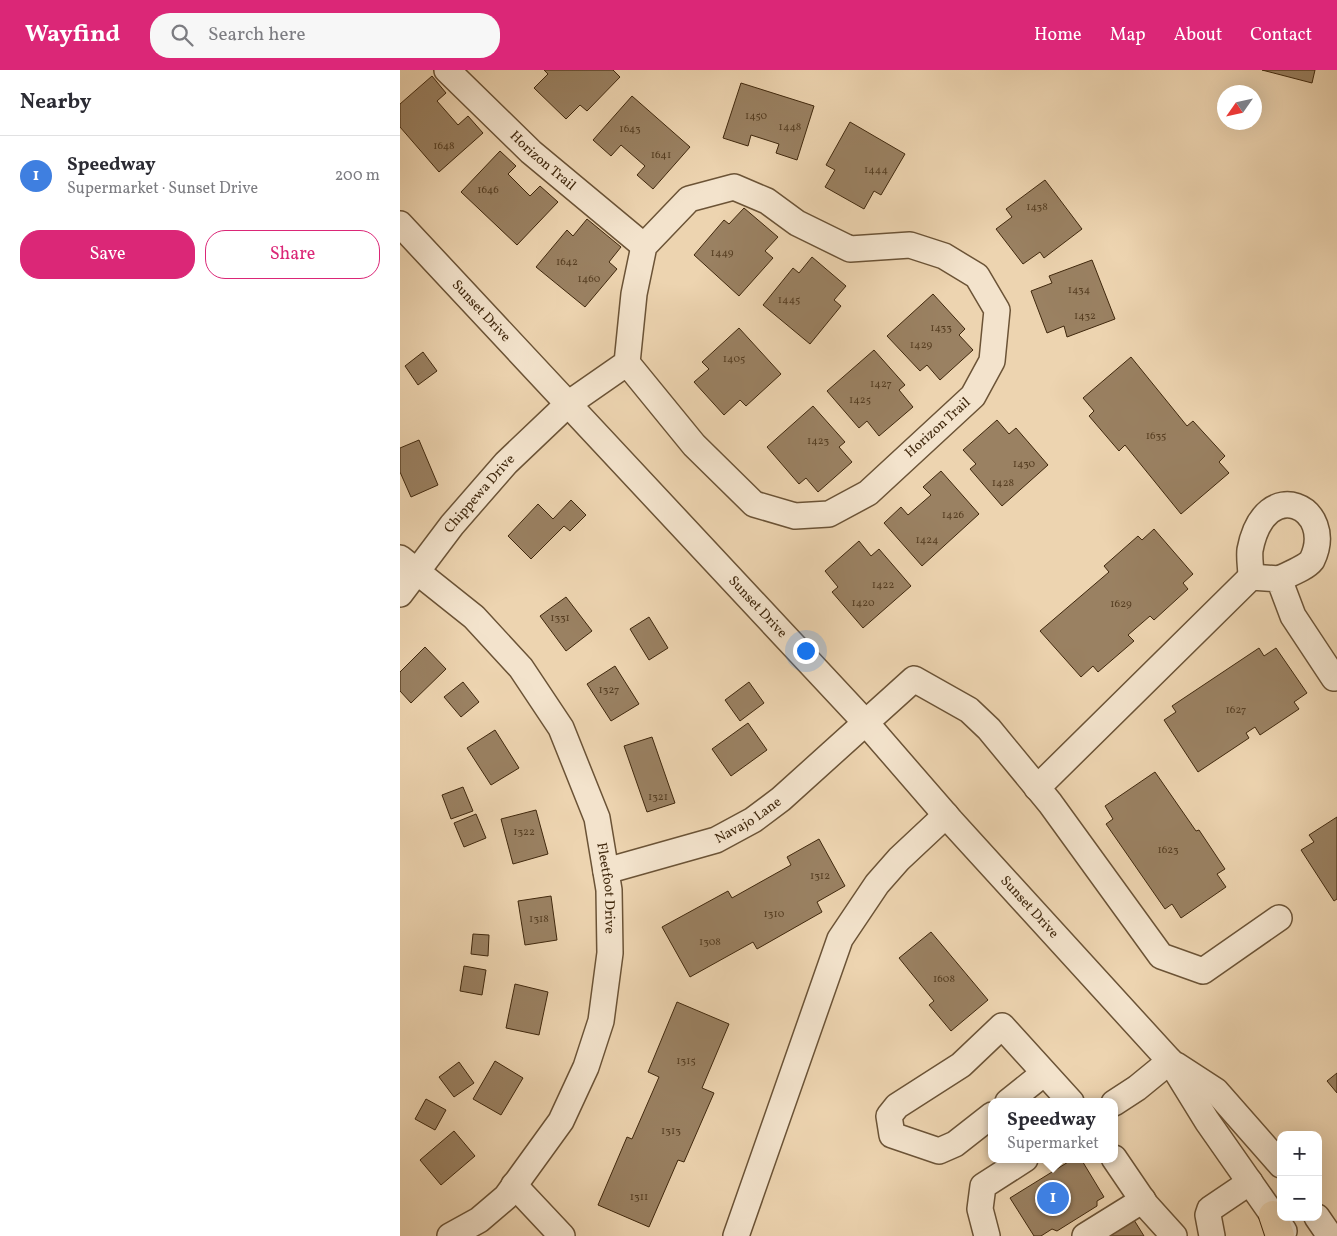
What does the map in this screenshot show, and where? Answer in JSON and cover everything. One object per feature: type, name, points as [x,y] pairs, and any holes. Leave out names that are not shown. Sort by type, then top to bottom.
[{"type":"street","name":"Horizon Trail","points":[[446,70],[531,152],[644,246],[689,199],[734,187],[767,202],[797,223],[850,249],[910,245],[944,256],[976,276],[997,310],[992,362],[973,396],[868,492],[829,514],[796,516],[754,504],[694,445],[627,363]]},
{"type":"street","name":"Sunset Drive","points":[[400,224],[866,723],[946,815],[1170,1060],[1207,1121],[1280,1229]]},
{"type":"street","points":[[568,404],[627,363],[634,294],[644,246]]},
{"type":"street","name":"Chippewa Drive","points":[[400,594],[409,565],[452,525],[506,463],[568,404]]},
{"type":"street","points":[[1251,577],[1279,579],[1312,561],[1321,543],[1323,524],[1317,515],[1306,507],[1292,504],[1279,506],[1268,514],[1250,550],[1251,577],[1037,788],[1161,956],[1203,971],[1279,918]]},
{"type":"street","name":"Fleetfoot Drive","points":[[409,565],[474,617],[521,668],[561,728],[597,818],[609,890],[610,954],[601,1021],[586,1067],[561,1121],[506,1196],[479,1220],[450,1236]]},
{"type":"street","points":[[1279,579],[1293,616],[1334,678]]},
{"type":"street","name":"Navajo Lane","points":[[606,871],[716,840],[753,820],[781,799],[914,679],[969,710],[990,729],[1037,788]]},
{"type":"street","points":[[736,1236],[840,939],[877,884],[899,859],[946,815]]},
{"type":"street","points":[[988,1118],[955,1144],[939,1151],[892,1135],[888,1116],[897,1106],[962,1065],[1002,1026],[1043,1074],[1067,1098]]},
{"type":"street","points":[[1118,1100],[1137,1088],[1170,1060]]},
{"type":"street","name":"Sunset Drive","points":[[1170,1060],[1216,1091],[1277,1160]]},
{"type":"street","points":[[1013,1098],[1043,1074]]},
{"type":"street","points":[[987,1236],[980,1210],[983,1186],[1020,1163]]},
{"type":"street","points":[[1117,1163],[1142,1200],[1174,1236]]},
{"type":"street","points":[[1212,1236],[1208,1215],[1210,1209],[1250,1182]]},
{"type":"street","points":[[514,1185],[562,1236]]},
{"type":"street","points":[[1084,1236],[1142,1200]]},
{"type":"street","points":[[1320,1221],[1330,1236]]},
{"type":"building","points":[[544,70],[613,70],[620,77],[587,111],[580,105],[566,119],[534,88],[548,74]]},
{"type":"building","points":[[1262,70],[1315,70],[1312,83]]},
{"type":"building","points":[[432,76],[446,93],[437,101],[458,125],[468,116],[483,133],[439,172],[400,127],[400,104]]},
{"type":"building","points":[[741,83],[814,106],[797,160],[776,153],[779,144],[751,135],[748,146],[723,138]]},
{"type":"building","points":[[632,96],[690,147],[653,189],[637,175],[645,166],[621,145],[611,156],[593,140]]},
{"type":"building","points":[[850,122],[905,154],[881,195],[874,191],[864,209],[825,187],[835,170],[826,165]]},
{"type":"building","points":[[500,151],[516,166],[508,174],[530,196],[540,186],[558,202],[517,245],[461,192]]},
{"type":"building","points":[[1045,180],[1082,229],[1044,258],[1040,252],[1023,264],[996,229],[1012,217],[1006,209]]},
{"type":"building","points":[[744,208],[778,237],[765,251],[773,258],[739,296],[694,255],[724,220],[729,224]]},
{"type":"building","points":[[587,219],[621,247],[609,262],[617,269],[585,307],[536,267],[567,230],[573,236]]},
{"type":"building","points":[[812,257],[846,286],[834,300],[841,306],[810,344],[763,305],[793,268],[799,273]]},
{"type":"building","points":[[1092,260],[1115,319],[1067,337],[1064,326],[1047,333],[1031,291],[1052,283],[1049,276]]},
{"type":"building","points":[[933,294],[965,329],[959,335],[973,350],[940,380],[927,365],[920,371],[887,336]]},
{"type":"building","points":[[739,328],[781,374],[746,406],[740,400],[724,415],[694,382],[709,369],[702,362]]},
{"type":"building","points":[[874,350],[905,385],[899,390],[913,407],[879,436],[867,421],[859,428],[827,391]]},
{"type":"building","points":[[423,352],[437,371],[418,385],[405,366]]},
{"type":"building","points":[[1131,357],[1187,426],[1193,421],[1225,456],[1219,462],[1229,473],[1181,514],[1125,445],[1119,451],[1089,416],[1094,411],[1083,398]]},
{"type":"building","points":[[813,406],[845,442],[839,447],[852,462],[818,492],[806,478],[799,484],[767,447]]},
{"type":"building","points":[[997,420],[1009,434],[1016,428],[1048,465],[1002,506],[970,469],[976,464],[963,450]]},
{"type":"building","points":[[419,440],[438,485],[411,497],[400,472],[400,448]]},
{"type":"building","points":[[941,471],[979,514],[922,566],[884,523],[901,507],[908,515],[931,495],[923,487]]},
{"type":"building","points":[[571,500],[586,515],[570,531],[564,526],[531,559],[508,536],[538,504],[553,519]]},
{"type":"building","points":[[1154,529],[1193,574],[1183,583],[1188,589],[1154,620],[1150,616],[1128,635],[1134,641],[1098,672],[1093,666],[1081,677],[1040,631],[1109,572],[1104,566],[1138,536],[1142,540]]},
{"type":"building","points":[[859,541],[871,556],[879,549],[911,586],[863,628],[832,592],[838,587],[825,571]]},
{"type":"building","points":[[566,597],[592,631],[566,651],[540,616]]},
{"type":"building","points":[[649,617],[668,648],[649,660],[630,629]]},
{"type":"building","points":[[425,647],[446,669],[411,703],[400,691],[400,672]]},
{"type":"building","points":[[1259,648],[1264,656],[1276,648],[1307,693],[1294,702],[1299,709],[1260,735],[1255,727],[1246,733],[1249,738],[1198,772],[1164,720],[1176,712],[1172,706]]},
{"type":"building","points":[[615,666],[639,704],[611,721],[587,684]]},
{"type":"building","points":[[463,682],[479,702],[461,717],[444,697]]},
{"type":"building","points":[[749,682],[764,703],[740,721],[725,700]]},
{"type":"building","points":[[748,723],[767,750],[731,776],[712,749]]},
{"type":"building","points":[[495,730],[519,768],[491,785],[467,748]]},
{"type":"building","points":[[652,737],[675,803],[647,812],[624,746]]},
{"type":"building","points":[[1155,772],[1196,831],[1199,830],[1225,869],[1217,874],[1226,887],[1181,918],[1172,904],[1165,909],[1106,824],[1113,819],[1105,806]]},
{"type":"building","points":[[463,787],[473,811],[451,819],[442,795]]},
{"type":"building","points":[[536,810],[548,854],[513,864],[501,819]]},
{"type":"building","points":[[476,814],[486,838],[464,847],[454,823]]},
{"type":"building","points":[[1337,817],[1337,899],[1334,901],[1301,850],[1314,842],[1309,835]]},
{"type":"building","points":[[819,839],[845,886],[817,902],[822,912],[757,949],[753,942],[690,977],[662,927],[728,891],[732,898],[791,865],[787,857]]},
{"type":"building","points":[[551,896],[557,940],[525,945],[518,901]]},
{"type":"building","points":[[931,932],[988,1000],[951,1031],[929,1005],[934,1001],[899,958]]},
{"type":"building","points":[[473,934],[489,935],[488,956],[471,954]]},
{"type":"building","points":[[464,966],[486,970],[482,995],[460,991]]},
{"type":"building","points":[[515,984],[548,992],[539,1035],[506,1028]]},
{"type":"building","points":[[677,1002],[729,1024],[702,1088],[714,1093],[684,1162],[678,1160],[649,1227],[598,1205],[627,1137],[632,1139],[659,1077],[648,1072]]},
{"type":"building","points":[[495,1061],[523,1078],[501,1115],[473,1099]]},
{"type":"building","points":[[459,1062],[474,1083],[454,1097],[439,1077]]},
{"type":"building","points":[[1337,1073],[1337,1093],[1327,1081]]},
{"type":"building","points":[[426,1099],[446,1110],[435,1130],[415,1119]]},
{"type":"building","points":[[454,1131],[475,1156],[441,1185],[420,1160]]},
{"type":"building","points":[[1067,1163],[1083,1163],[1104,1197],[1097,1201],[1097,1206],[1057,1231],[1052,1229],[1041,1236],[1034,1236],[1010,1198]]},
{"type":"building","points":[[1134,1220],[1144,1236],[1109,1236]]},
{"type":"place","name":"Speedway","points":[[1053,1198]]}]
